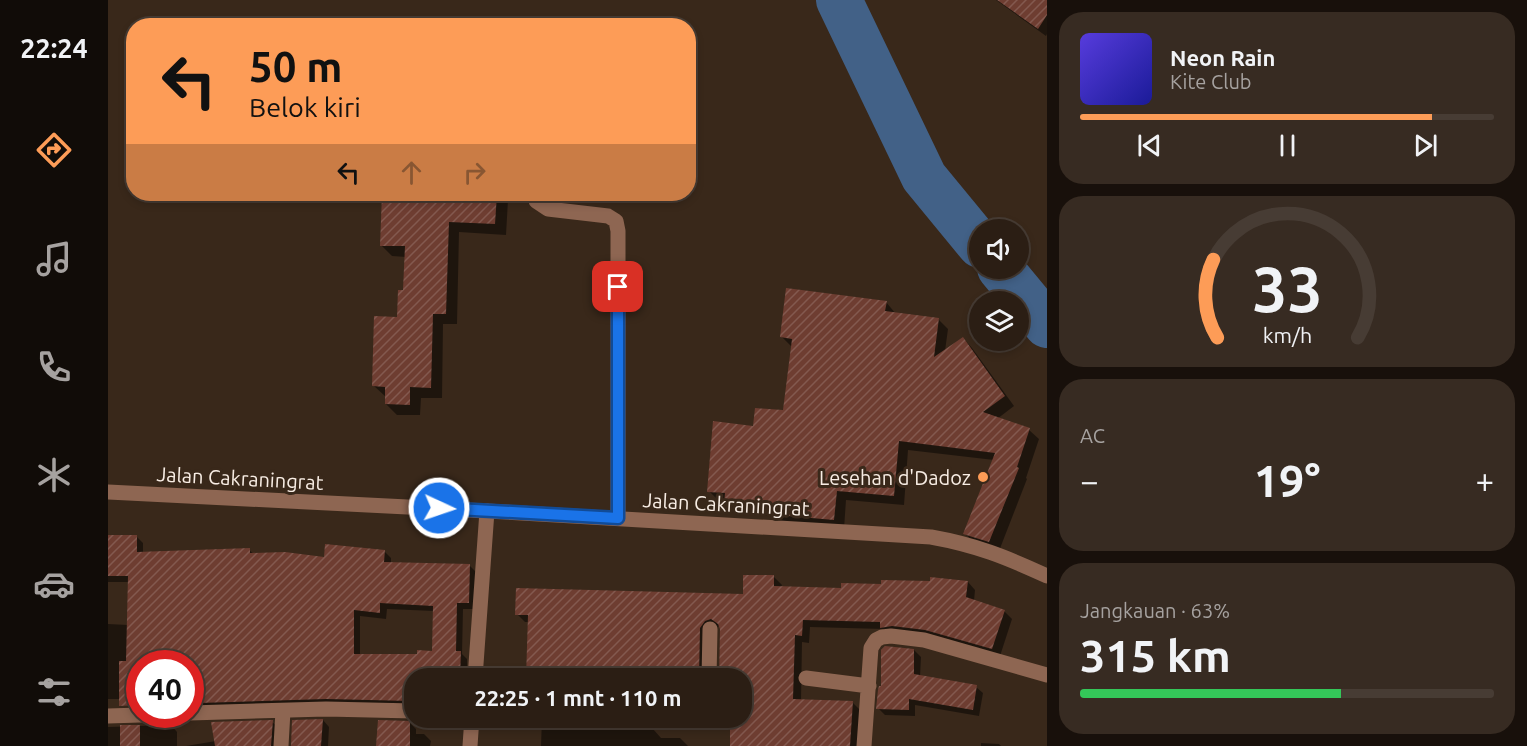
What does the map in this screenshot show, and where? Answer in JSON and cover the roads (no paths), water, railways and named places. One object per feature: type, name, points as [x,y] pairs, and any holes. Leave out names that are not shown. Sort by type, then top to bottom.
[{"type":"street","points":[[536,201],[548,209],[608,216],[616,221],[618,231],[618,518]]},
{"type":"street","name":"Jalan Cakraningrat","points":[[108,492],[618,518],[931,537],[961,542],[996,553],[1047,576]]},
{"type":"street","points":[[476,668],[487,511]]},
{"type":"street","points":[[709,668],[710,629]]},
{"type":"street","points":[[864,746],[871,648],[876,640],[882,637],[924,640],[1047,675]]},
{"type":"street","points":[[806,678],[868,686]]},
{"type":"street","points":[[204,713],[326,709],[404,711]]},
{"type":"street","points":[[281,746],[283,711]]},
{"type":"street","points":[[108,717],[126,716]]},
{"type":"street","points":[[470,746],[471,728]]},
{"type":"waterway","points":[[839,0],[924,177],[969,232]]},
{"type":"waterway","points":[[1009,279],[1047,325]]},
{"type":"place","name":"Lesehan d'Dadoz","points":[[983,477]]}]
